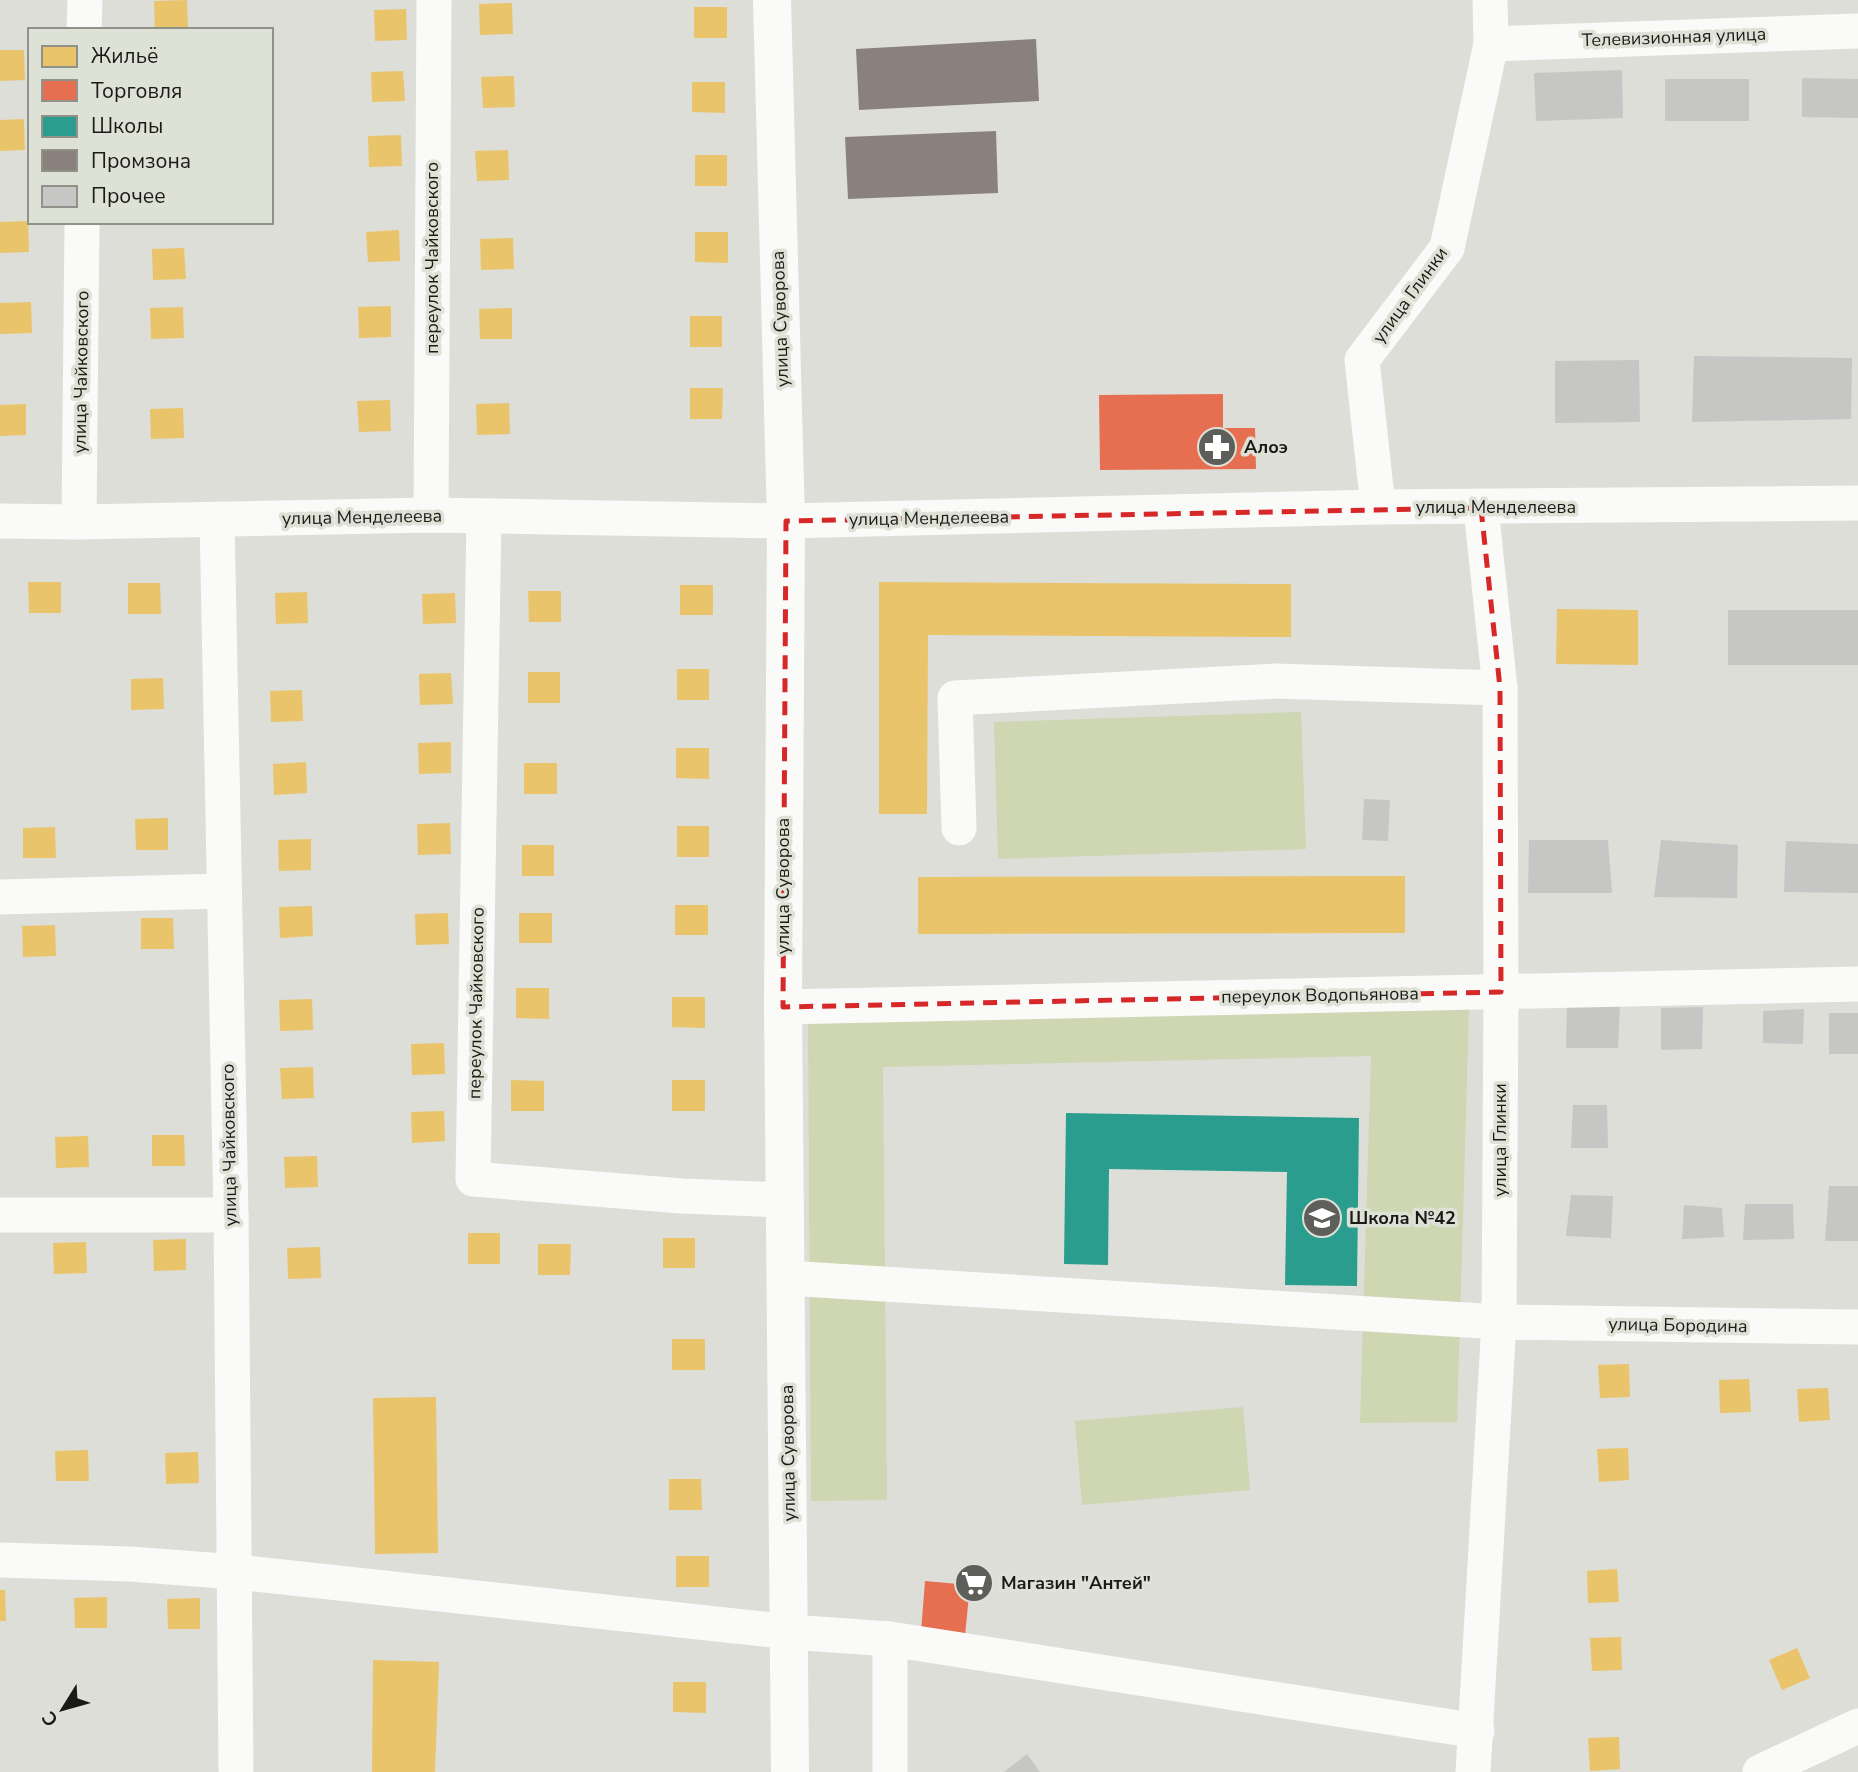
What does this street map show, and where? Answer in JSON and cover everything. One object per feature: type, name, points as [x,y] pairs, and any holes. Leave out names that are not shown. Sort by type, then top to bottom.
[{"type":"street","points":[[84,28],[85,0]]},
{"type":"street","name":"переулок Чайковского","points":[[431,515],[434,0]]},
{"type":"street","name":"улица Суворова","points":[[772,0],[786,521],[783,1007],[790,1772]]},
{"type":"street","name":"улица Глинки","points":[[1378,507],[1362,360],[1447,248],[1491,44],[1490,0]]},
{"type":"street","name":"Телевизионная улица","points":[[1491,44],[1858,31]]},
{"type":"street","name":"улица Чайковского","points":[[79,522],[82,224]]},
{"type":"street","name":"улица Менделеева","points":[[0,521],[431,515],[786,521],[1378,507],[1858,503]]},
{"type":"street","name":"улица Глинки","points":[[1473,1772],[1499,1322],[1500,688],[1481,508]]},
{"type":"street","name":"переулок Чайковского","points":[[484,516],[474,1179],[682,1196],[784,1200]]},
{"type":"street","name":"улица Чайковского","points":[[217,519],[231,1215],[236,1772]]},
{"type":"street","points":[[959,828],[955,698],[1275,681],[1500,688]]},
{"type":"street","points":[[0,897],[224,891]]},
{"type":"street","name":"переулок Водопьянова","points":[[783,1007],[1858,984]]},
{"type":"street","points":[[0,1215],[231,1215]]},
{"type":"street","name":"улица Бородина","points":[[786,1278],[1499,1322],[1858,1327]]},
{"type":"street","points":[[0,1559],[130,1564],[236,1572],[790,1632],[890,1639],[1477,1731]]},
{"type":"street","points":[[890,1639],[890,1772]]},
{"type":"street","points":[[1760,1772],[1858,1726]]},
{"type":"highlighted area","points":[[1481,508],[1500,688],[1501,992],[783,1007],[786,521]]},
{"type":"green space","points":[[1301,712],[1306,849],[998,859],[994,722]]},
{"type":"green space","points":[[1469,1008],[1457,1422],[1360,1423],[1371,1056],[883,1067],[887,1500],[811,1501],[808,1016]]},
{"type":"green space","points":[[1243,1407],[1250,1490],[1082,1505],[1075,1421]]},
{"type":"building: Жильё","points":[[187,0],[188,28],[155,28],[154,1]]},
{"type":"building: Жильё","points":[[512,3],[513,34],[480,35],[479,4]]},
{"type":"building: Жильё","points":[[694,7],[727,7],[727,38],[694,38]]},
{"type":"building: Жильё","points":[[406,9],[407,40],[375,41],[374,10]]},
{"type":"building: Жильё","points":[[0,50],[24,50],[25,80],[0,81]]},
{"type":"building: Жильё","points":[[403,71],[405,101],[372,102],[371,72]]},
{"type":"building: Жильё","points":[[514,76],[515,107],[483,108],[481,77]]},
{"type":"building: Жильё","points":[[692,82],[725,82],[725,113],[692,112]]},
{"type":"building: Жильё","points":[[24,119],[25,150],[0,151],[0,120]]},
{"type":"building: Жильё","points":[[401,135],[402,166],[369,167],[368,136]]},
{"type":"building: Жильё","points":[[508,150],[509,180],[477,181],[475,151]]},
{"type":"building: Жильё","points":[[695,155],[727,155],[727,186],[695,186]]},
{"type":"building: Жильё","points":[[28,221],[29,252],[0,253],[0,222]]},
{"type":"building: Жильё","points":[[399,230],[400,261],[368,262],[366,232]]},
{"type":"building: Жильё","points":[[695,232],[728,232],[728,263],[695,262]]},
{"type":"building: Жильё","points":[[513,238],[514,269],[481,270],[480,239]]},
{"type":"building: Жильё","points":[[184,248],[186,279],[153,280],[152,249]]},
{"type":"building: Жильё","points":[[31,302],[32,333],[0,334],[0,303]]},
{"type":"building: Жильё","points":[[391,306],[391,337],[359,338],[358,307]]},
{"type":"building: Жильё","points":[[183,307],[184,338],[151,339],[150,308]]},
{"type":"building: Жильё","points":[[512,308],[512,339],[480,339],[479,309]]},
{"type":"building: Жильё","points":[[690,316],[722,316],[722,347],[690,347]]},
{"type":"building: Жильё","points":[[690,388],[723,388],[722,419],[690,419]]},
{"type":"building: Жильё","points":[[390,400],[391,431],[359,432],[357,401]]},
{"type":"building: Жильё","points":[[509,403],[510,434],[477,435],[476,404]]},
{"type":"building: Жильё","points":[[26,404],[26,435],[0,436],[0,405]]},
{"type":"building: Жильё","points":[[183,408],[184,438],[151,439],[150,409]]},
{"type":"building: Жильё","points":[[28,582],[61,582],[61,613],[29,613]]},
{"type":"building: Жильё","points":[[879,582],[1291,584],[1291,637],[928,635],[927,814],[879,814]]},
{"type":"building: Жильё","points":[[128,583],[160,583],[161,614],[128,614]]},
{"type":"building: Жильё","points":[[680,585],[713,585],[713,615],[680,615]]},
{"type":"building: Жильё","points":[[528,591],[561,591],[561,622],[529,622]]},
{"type":"building: Жильё","points":[[307,592],[308,623],[276,624],[275,593]]},
{"type":"building: Жильё","points":[[455,593],[456,623],[423,624],[422,594]]},
{"type":"building: Жильё","points":[[1557,609],[1638,610],[1638,665],[1556,664]]},
{"type":"building: Жильё","points":[[677,669],[709,669],[709,700],[677,700]]},
{"type":"building: Жильё","points":[[528,672],[560,672],[560,703],[528,703]]},
{"type":"building: Жильё","points":[[451,673],[453,704],[420,705],[419,674]]},
{"type":"building: Жильё","points":[[163,678],[164,709],[131,710],[131,679]]},
{"type":"building: Жильё","points":[[302,690],[303,721],[271,722],[270,691]]},
{"type":"building: Жильё","points":[[451,742],[451,773],[419,774],[418,743]]},
{"type":"building: Жильё","points":[[676,748],[709,748],[709,779],[676,778]]},
{"type":"building: Жильё","points":[[306,762],[307,793],[274,795],[273,764]]},
{"type":"building: Жильё","points":[[524,763],[557,763],[557,794],[524,794]]},
{"type":"building: Жильё","points":[[168,818],[168,850],[136,850],[135,819]]},
{"type":"building: Жильё","points":[[450,823],[451,854],[418,855],[417,824]]},
{"type":"building: Жильё","points":[[677,826],[709,826],[709,857],[677,857]]},
{"type":"building: Жильё","points":[[55,827],[56,858],[23,858],[23,828]]},
{"type":"building: Жильё","points":[[311,839],[311,870],[279,871],[278,840]]},
{"type":"building: Жильё","points":[[522,845],[554,845],[554,876],[522,876]]},
{"type":"building: Жильё","points":[[1405,876],[1405,933],[918,934],[918,877]]},
{"type":"building: Жильё","points":[[675,905],[708,905],[708,935],[675,935]]},
{"type":"building: Жильё","points":[[312,906],[313,936],[280,938],[279,907]]},
{"type":"building: Жильё","points":[[448,913],[449,944],[416,945],[415,914]]},
{"type":"building: Жильё","points":[[519,913],[552,913],[552,943],[519,943]]},
{"type":"building: Жильё","points":[[141,918],[173,918],[174,949],[141,949]]},
{"type":"building: Жильё","points":[[55,925],[56,956],[23,957],[22,926]]},
{"type":"building: Жильё","points":[[516,988],[549,988],[549,1019],[516,1018]]},
{"type":"building: Жильё","points":[[672,997],[705,997],[705,1028],[672,1027]]},
{"type":"building: Жильё","points":[[312,999],[313,1030],[280,1031],[279,1000]]},
{"type":"building: Жильё","points":[[444,1043],[445,1074],[412,1075],[411,1044]]},
{"type":"building: Жильё","points":[[313,1067],[314,1098],[282,1099],[280,1068]]},
{"type":"building: Жильё","points":[[511,1080],[544,1081],[544,1111],[511,1111]]},
{"type":"building: Жильё","points":[[672,1080],[705,1080],[705,1111],[672,1111]]},
{"type":"building: Жильё","points":[[444,1111],[445,1141],[412,1143],[411,1112]]},
{"type":"building: Жильё","points":[[152,1135],[184,1135],[185,1166],[152,1166]]},
{"type":"building: Жильё","points":[[88,1136],[89,1167],[56,1168],[55,1137]]},
{"type":"building: Жильё","points":[[317,1156],[318,1187],[285,1188],[284,1157]]},
{"type":"building: Жильё","points":[[468,1233],[500,1233],[500,1264],[468,1264]]},
{"type":"building: Жильё","points":[[663,1238],[695,1238],[695,1268],[663,1268]]},
{"type":"building: Жильё","points":[[186,1239],[186,1270],[154,1271],[153,1240]]},
{"type":"building: Жильё","points":[[86,1242],[87,1273],[54,1274],[53,1243]]},
{"type":"building: Жильё","points":[[538,1244],[571,1244],[570,1275],[538,1275]]},
{"type":"building: Жильё","points":[[320,1247],[321,1278],[288,1279],[287,1248]]},
{"type":"building: Жильё","points":[[672,1339],[705,1339],[705,1370],[672,1370]]},
{"type":"building: Жильё","points":[[1629,1364],[1630,1397],[1600,1398],[1598,1365]]},
{"type":"building: Жильё","points":[[1749,1379],[1751,1412],[1720,1413],[1719,1380]]},
{"type":"building: Жильё","points":[[1828,1388],[1830,1420],[1799,1422],[1797,1389]]},
{"type":"building: Жильё","points":[[436,1397],[438,1553],[375,1554],[373,1398]]},
{"type":"building: Жильё","points":[[1628,1448],[1629,1480],[1599,1482],[1597,1449]]},
{"type":"building: Жильё","points":[[88,1450],[89,1481],[56,1481],[55,1451]]},
{"type":"building: Жильё","points":[[198,1452],[199,1483],[166,1484],[165,1453]]},
{"type":"building: Жильё","points":[[669,1479],[701,1479],[702,1510],[669,1510]]},
{"type":"building: Жильё","points":[[676,1556],[709,1556],[709,1587],[676,1587]]},
{"type":"building: Жильё","points":[[1617,1569],[1619,1602],[1588,1603],[1587,1571]]},
{"type":"building: Жильё","points":[[0,1590],[5,1590],[6,1621],[0,1621]]},
{"type":"building: Жильё","points":[[107,1597],[107,1628],[75,1628],[74,1598]]},
{"type":"building: Жильё","points":[[200,1598],[200,1629],[168,1629],[167,1599]]},
{"type":"building: Жильё","points":[[1621,1637],[1622,1670],[1592,1671],[1590,1638]]},
{"type":"building: Жильё","points":[[1797,1648],[1810,1678],[1782,1690],[1769,1660]]},
{"type":"building: Жильё","points":[[373,1660],[439,1662],[435,1772],[372,1772]]},
{"type":"building: Жильё","points":[[673,1682],[706,1682],[706,1713],[673,1712]]},
{"type":"building: Жильё","points":[[1619,1737],[1620,1769],[1590,1771],[1588,1738]]},
{"type":"building: Торговля","points":[[1223,394],[1223,428],[1255,428],[1256,469],[1100,470],[1099,395]]},
{"type":"building: Торговля","points":[[925,1581],[970,1585],[965,1636],[921,1632]]},
{"type":"building: Школы","name":"Школа №42","points":[[1066,1113],[1359,1118],[1357,1286],[1285,1285],[1287,1172],[1109,1169],[1108,1265],[1064,1264]]},
{"type":"building: Промзона","points":[[1036,39],[1039,101],[859,110],[856,49]]},
{"type":"building: Промзона","points":[[996,131],[998,193],[848,199],[845,137]]},
{"type":"building: Прочее","points":[[1622,70],[1623,118],[1536,121],[1534,73]]},
{"type":"building: Прочее","points":[[1802,78],[1858,79],[1858,118],[1802,117]]},
{"type":"building: Прочее","points":[[1665,79],[1749,79],[1749,121],[1665,121]]},
{"type":"building: Прочее","points":[[1694,356],[1852,358],[1851,419],[1692,422]]},
{"type":"building: Прочее","points":[[1639,360],[1640,422],[1555,423],[1555,361]]},
{"type":"building: Прочее","points":[[1728,610],[1858,610],[1858,665],[1728,665]]},
{"type":"building: Прочее","points":[[1364,799],[1390,800],[1388,841],[1362,840]]},
{"type":"building: Прочее","points":[[1529,840],[1608,840],[1612,893],[1528,893]]},
{"type":"building: Прочее","points":[[1661,840],[1738,845],[1737,898],[1654,897]]},
{"type":"building: Прочее","points":[[1786,841],[1858,844],[1858,893],[1784,892]]},
{"type":"building: Прочее","points":[[1567,1005],[1620,1005],[1618,1048],[1566,1048]]},
{"type":"building: Прочее","points":[[1703,1007],[1702,1049],[1661,1050],[1661,1008]]},
{"type":"building: Прочее","points":[[1804,1009],[1803,1044],[1763,1043],[1763,1011]]},
{"type":"building: Прочее","points":[[1829,1013],[1858,1013],[1858,1054],[1829,1054]]},
{"type":"building: Прочее","points":[[1573,1105],[1607,1105],[1608,1148],[1571,1148]]},
{"type":"building: Прочее","points":[[1829,1186],[1858,1186],[1858,1241],[1825,1241]]},
{"type":"building: Прочее","points":[[1571,1195],[1613,1196],[1611,1238],[1566,1236]]},
{"type":"building: Прочее","points":[[1745,1204],[1793,1204],[1794,1239],[1743,1240]]},
{"type":"building: Прочее","points":[[1684,1205],[1722,1208],[1724,1237],[1682,1239]]},
{"type":"building: Прочее","points":[[1027,1754],[1040,1772],[1004,1772]]},
{"type":"place","name":"Алоэ","points":[[1217,447]]},
{"type":"place","name":"Школа №42","points":[[1322,1218]]},
{"type":"place","name":"Магазин \"Антей\"","points":[[974,1583]]}]
